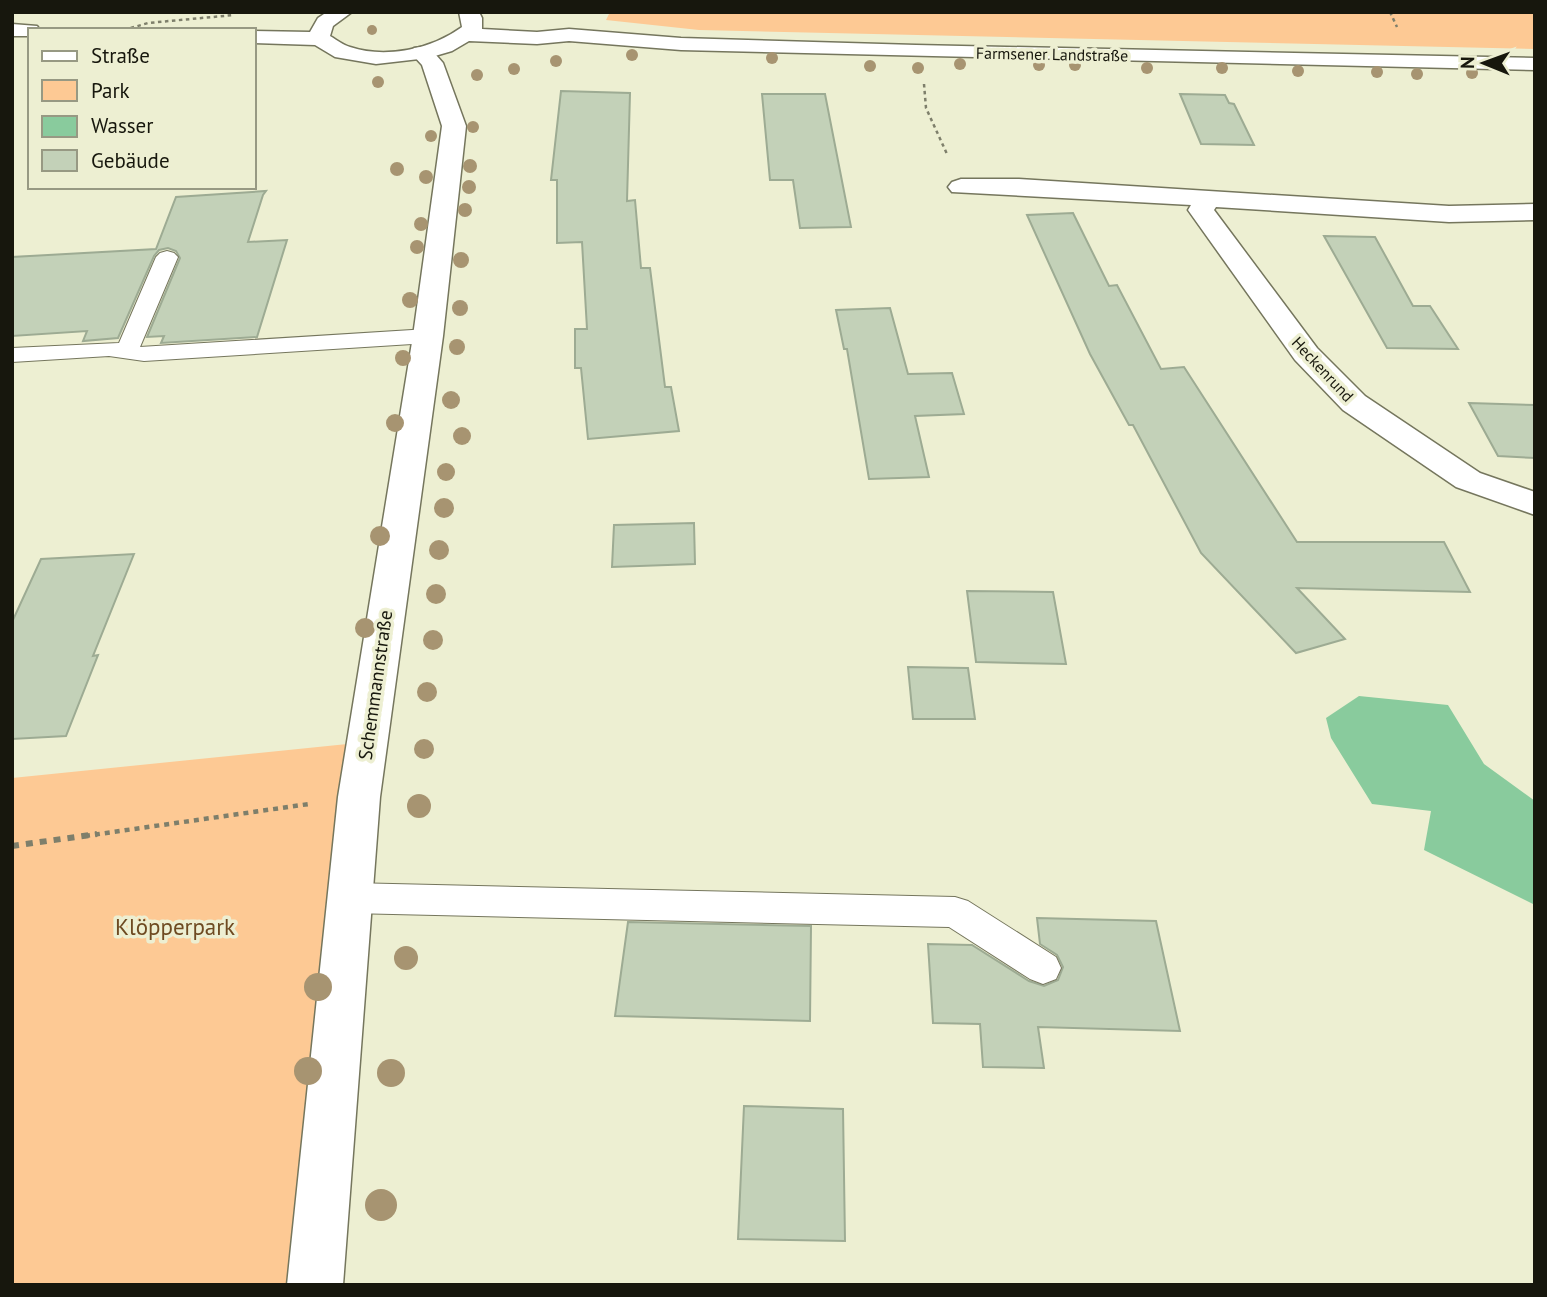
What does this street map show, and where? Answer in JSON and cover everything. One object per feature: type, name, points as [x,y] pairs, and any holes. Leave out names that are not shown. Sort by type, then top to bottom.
[{"type":"street","points":[[322,33],[342,12]]},
{"type":"street","name":"Farmsener Landstraße","points":[[256,31],[322,33],[341,52],[365,56],[422,53],[443,47],[469,23],[537,38],[569,35],[731,46],[1534,65]]},
{"type":"street","name":"Farmsener Landstraße","points":[[256,37],[322,33]]},
{"type":"street","name":"Schemmannstraße","points":[[315,1285],[359,797],[428,336],[454,125],[432,63],[422,53]]},
{"type":"street","points":[[393,56],[404,68],[440,90]]},
{"type":"street","points":[[961,187],[1020,187],[1449,214],[1535,212]]},
{"type":"street","name":"Heckenrund","points":[[1208,200],[1201,210],[1306,354],[1354,403],[1468,480],[1535,504]]},
{"type":"lane","points":[[127,351],[167,257]]},
{"type":"lane","points":[[12,355],[109,349],[144,354],[428,336]]},
{"type":"lane","points":[[350,898],[955,912],[1043,968]]},
{"type":"path","points":[[131,28],[148,23],[236,15]]},
{"type":"path","points":[[924,76],[926,108],[961,187]]},
{"type":"path","points":[[12,846],[359,797]]},
{"type":"green space","points":[[610,12],[1535,12],[1535,49],[699,30],[606,20]]},
{"type":"green space","name":"Klöpperpark","points":[[367,742],[286,1285],[12,1285],[12,778]]},
{"type":"water","points":[[1359,696],[1448,705],[1484,764],[1535,801],[1535,905],[1424,850],[1431,811],[1372,804],[1331,738],[1326,718]]},
{"type":"building","points":[[561,91],[630,93],[627,201],[635,200],[641,268],[650,268],[665,387],[671,387],[679,431],[588,439],[581,368],[575,368],[575,329],[587,329],[582,242],[557,243],[557,180],[551,180]]},
{"type":"building","points":[[762,94],[825,94],[851,227],[800,228],[793,180],[770,180]]},
{"type":"building","points":[[1180,94],[1225,95],[1229,103],[1234,104],[1254,145],[1201,144]]},
{"type":"building","points":[[266,191],[248,242],[287,240],[257,337],[161,343],[164,336],[147,337],[180,258],[176,251],[168,248],[159,250],[154,256],[118,338],[83,341],[87,331],[12,336],[12,257],[156,249],[176,197]]},
{"type":"building","points":[[1073,213],[1109,286],[1117,285],[1161,369],[1184,367],[1297,542],[1444,542],[1470,592],[1297,588],[1345,639],[1296,653],[1201,553],[1133,425],[1129,425],[1090,354],[1027,215]]},
{"type":"building","points":[[1324,236],[1375,237],[1413,306],[1430,306],[1458,349],[1387,348]]},
{"type":"building","points":[[890,308],[908,374],[952,373],[964,414],[915,416],[929,477],[869,479],[847,349],[844,349],[836,310]]},
{"type":"building","points":[[1469,403],[1535,405],[1535,458],[1498,456]]},
{"type":"building","points":[[694,523],[695,564],[612,567],[614,525]]},
{"type":"building","points":[[134,554],[93,656],[98,655],[66,736],[12,739],[12,622],[41,559]]},
{"type":"building","points":[[967,591],[1053,592],[1066,664],[976,662]]},
{"type":"building","points":[[908,667],[968,668],[975,719],[913,719]]},
{"type":"building","points":[[1037,918],[1156,921],[1180,1031],[1038,1027],[1044,1068],[983,1067],[980,1024],[933,1023],[928,944],[972,945],[1029,981],[1044,986],[1058,980],[1063,967],[1057,955],[1040,944]]},
{"type":"building","points":[[628,922],[811,926],[810,1021],[615,1016]]},
{"type":"building","points":[[744,1106],[843,1109],[845,1241],[738,1239]]}]
